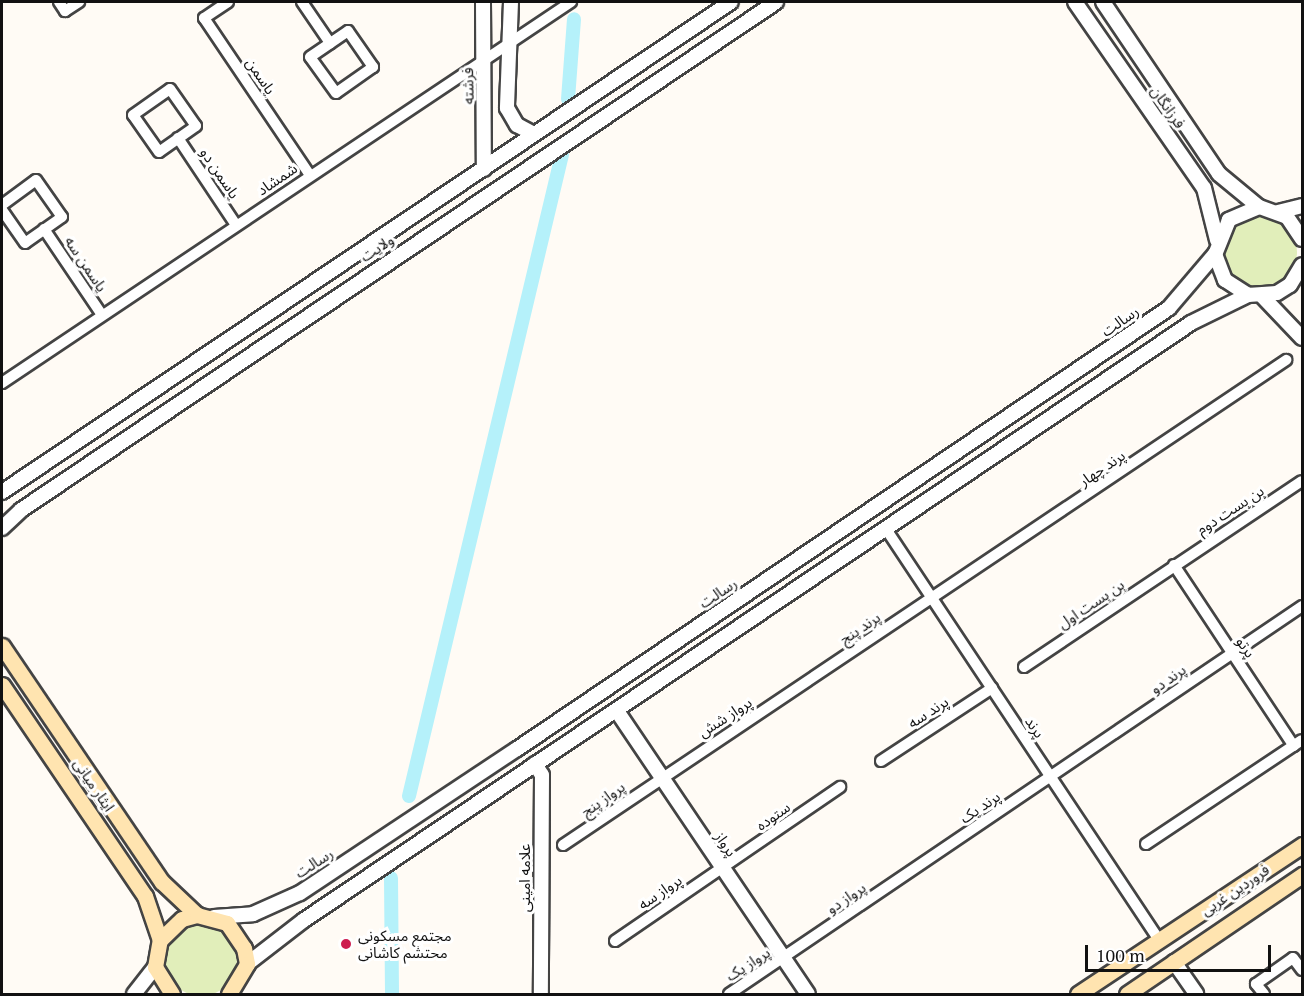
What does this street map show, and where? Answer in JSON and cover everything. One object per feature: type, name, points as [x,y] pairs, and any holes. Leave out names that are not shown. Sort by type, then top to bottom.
[{"type":"main road","name":"ایثار میانی","points":[[2,646],[162,882],[197,915]]},
{"type":"main road","name":"ایثار میانی","points":[[2,685],[145,896],[160,940]]},
{"type":"main road","name":"فروردین غربی","points":[[1078,994],[1302,845]]},
{"type":"main road","name":"فروردین غربی","points":[[1127,994],[1302,875]]},
{"type":"main road","points":[[172,994],[155,967],[160,940],[182,919],[197,915],[214,916],[238,934],[243,979],[229,994]]},
{"type":"street","points":[[59,2],[65,11],[79,2]]},
{"type":"street","name":"یاسمن","points":[[228,2],[204,18],[310,175]]},
{"type":"street","points":[[302,2],[330,43]]},
{"type":"street","name":"فرشته","points":[[483,2],[484,170]]},
{"type":"street","points":[[511,2],[507,108],[517,125],[534,134]]},
{"type":"street","name":"شمشاد","points":[[2,383],[571,2]]},
{"type":"street","name":"ولایت","points":[[2,528],[40,497],[776,2]]},
{"type":"street","name":"فرزانگان","points":[[1075,2],[1204,188],[1225,280],[1255,296]]},
{"type":"street","name":"فرزانگان","points":[[1103,2],[1219,174],[1259,207]]},
{"type":"street","name":"ولایت","points":[[2,492],[484,170],[725,4]]},
{"type":"street","points":[[348,31],[373,67],[336,93],[310,57],[330,43],[348,31]]},
{"type":"street","points":[[170,89],[196,126],[178,138],[159,152],[133,115],[170,89]]},
{"type":"street","name":"یاسمن دو","points":[[178,138],[236,225]]},
{"type":"street","points":[[2,205],[36,180],[62,217],[25,243],[2,210]]},
{"type":"street","points":[[1278,212],[1302,206]]},
{"type":"street","points":[[1259,207],[1278,212],[1294,223],[1302,239]]},
{"type":"street","name":"رسالت","points":[[214,916],[253,914],[300,893],[1169,308],[1216,247],[1229,220],[1259,207]]},
{"type":"street","name":"یاسمن سه","points":[[44,229],[102,315]]},
{"type":"street","points":[[243,979],[535,764],[1191,323],[1255,296],[1290,285],[1301,269]]},
{"type":"street","points":[[1301,269],[1302,292]]},
{"type":"street","points":[[1255,296],[1302,338]]},
{"type":"street","name":"پرند چهار","points":[[931,597],[1286,360]]},
{"type":"street","name":"بن بست دوم","points":[[1173,565],[1302,481]]},
{"type":"street","name":"پرند","points":[[886,529],[1159,940]]},
{"type":"street","name":"پرتو","points":[[1173,565],[1232,653],[1298,743]]},
{"type":"street","name":"بن بست اول","points":[[1024,667],[1173,565]]},
{"type":"street","name":"پرند پنج","points":[[806,683],[931,597]]},
{"type":"street","name":"پرند دو","points":[[1051,778],[1302,606]]},
{"type":"street","name":"پرواز شش","points":[[661,777],[806,683]]},
{"type":"street","name":"پرند سه","points":[[880,760],[992,688]]},
{"type":"street","name":"پرواز","points":[[616,711],[808,994]]},
{"type":"street","points":[[1146,844],[1298,743]]},
{"type":"street","name":"علامه امینی","points":[[535,764],[542,775],[541,994]]},
{"type":"street","name":"پرواز پنج","points":[[563,845],[661,777]]},
{"type":"street","name":"پرند یک","points":[[926,861],[1051,778]]},
{"type":"street","name":"ستوده","points":[[722,868],[840,787]]},
{"type":"street","name":"پرواز دو","points":[[784,959],[926,861]]},
{"type":"street","name":"پرواز سه","points":[[615,941],[722,868]]},
{"type":"street","points":[[1264,994],[1256,984],[1293,958],[1302,970]]},
{"type":"street","name":"پرواز یک","points":[[729,994],[784,959]]},
{"type":"street","points":[[1174,962],[1196,994]]},
{"type":"street","points":[[134,994],[155,967]]},
{"type":"green space","points":[[1253,215],[1267,215],[1281,221],[1291,231],[1297,245],[1297,259],[1291,273],[1281,283],[1267,289],[1253,289],[1239,283],[1229,273],[1223,259],[1223,245],[1229,231],[1239,221]]},
{"type":"green space","points":[[201,924],[221,930],[231,940],[237,960],[231,980],[221,990],[201,996],[181,990],[171,980],[165,960],[171,940],[181,930]]},
{"type":"waterway","points":[[568,99],[574,19]]},
{"type":"waterway","points":[[409,796],[562,155]]},
{"type":"waterway","points":[[391,878],[392,994]]},
{"type":"place","name":"مجتمع مسکونی محتشم کاشانی","points":[[346,944]]}]
